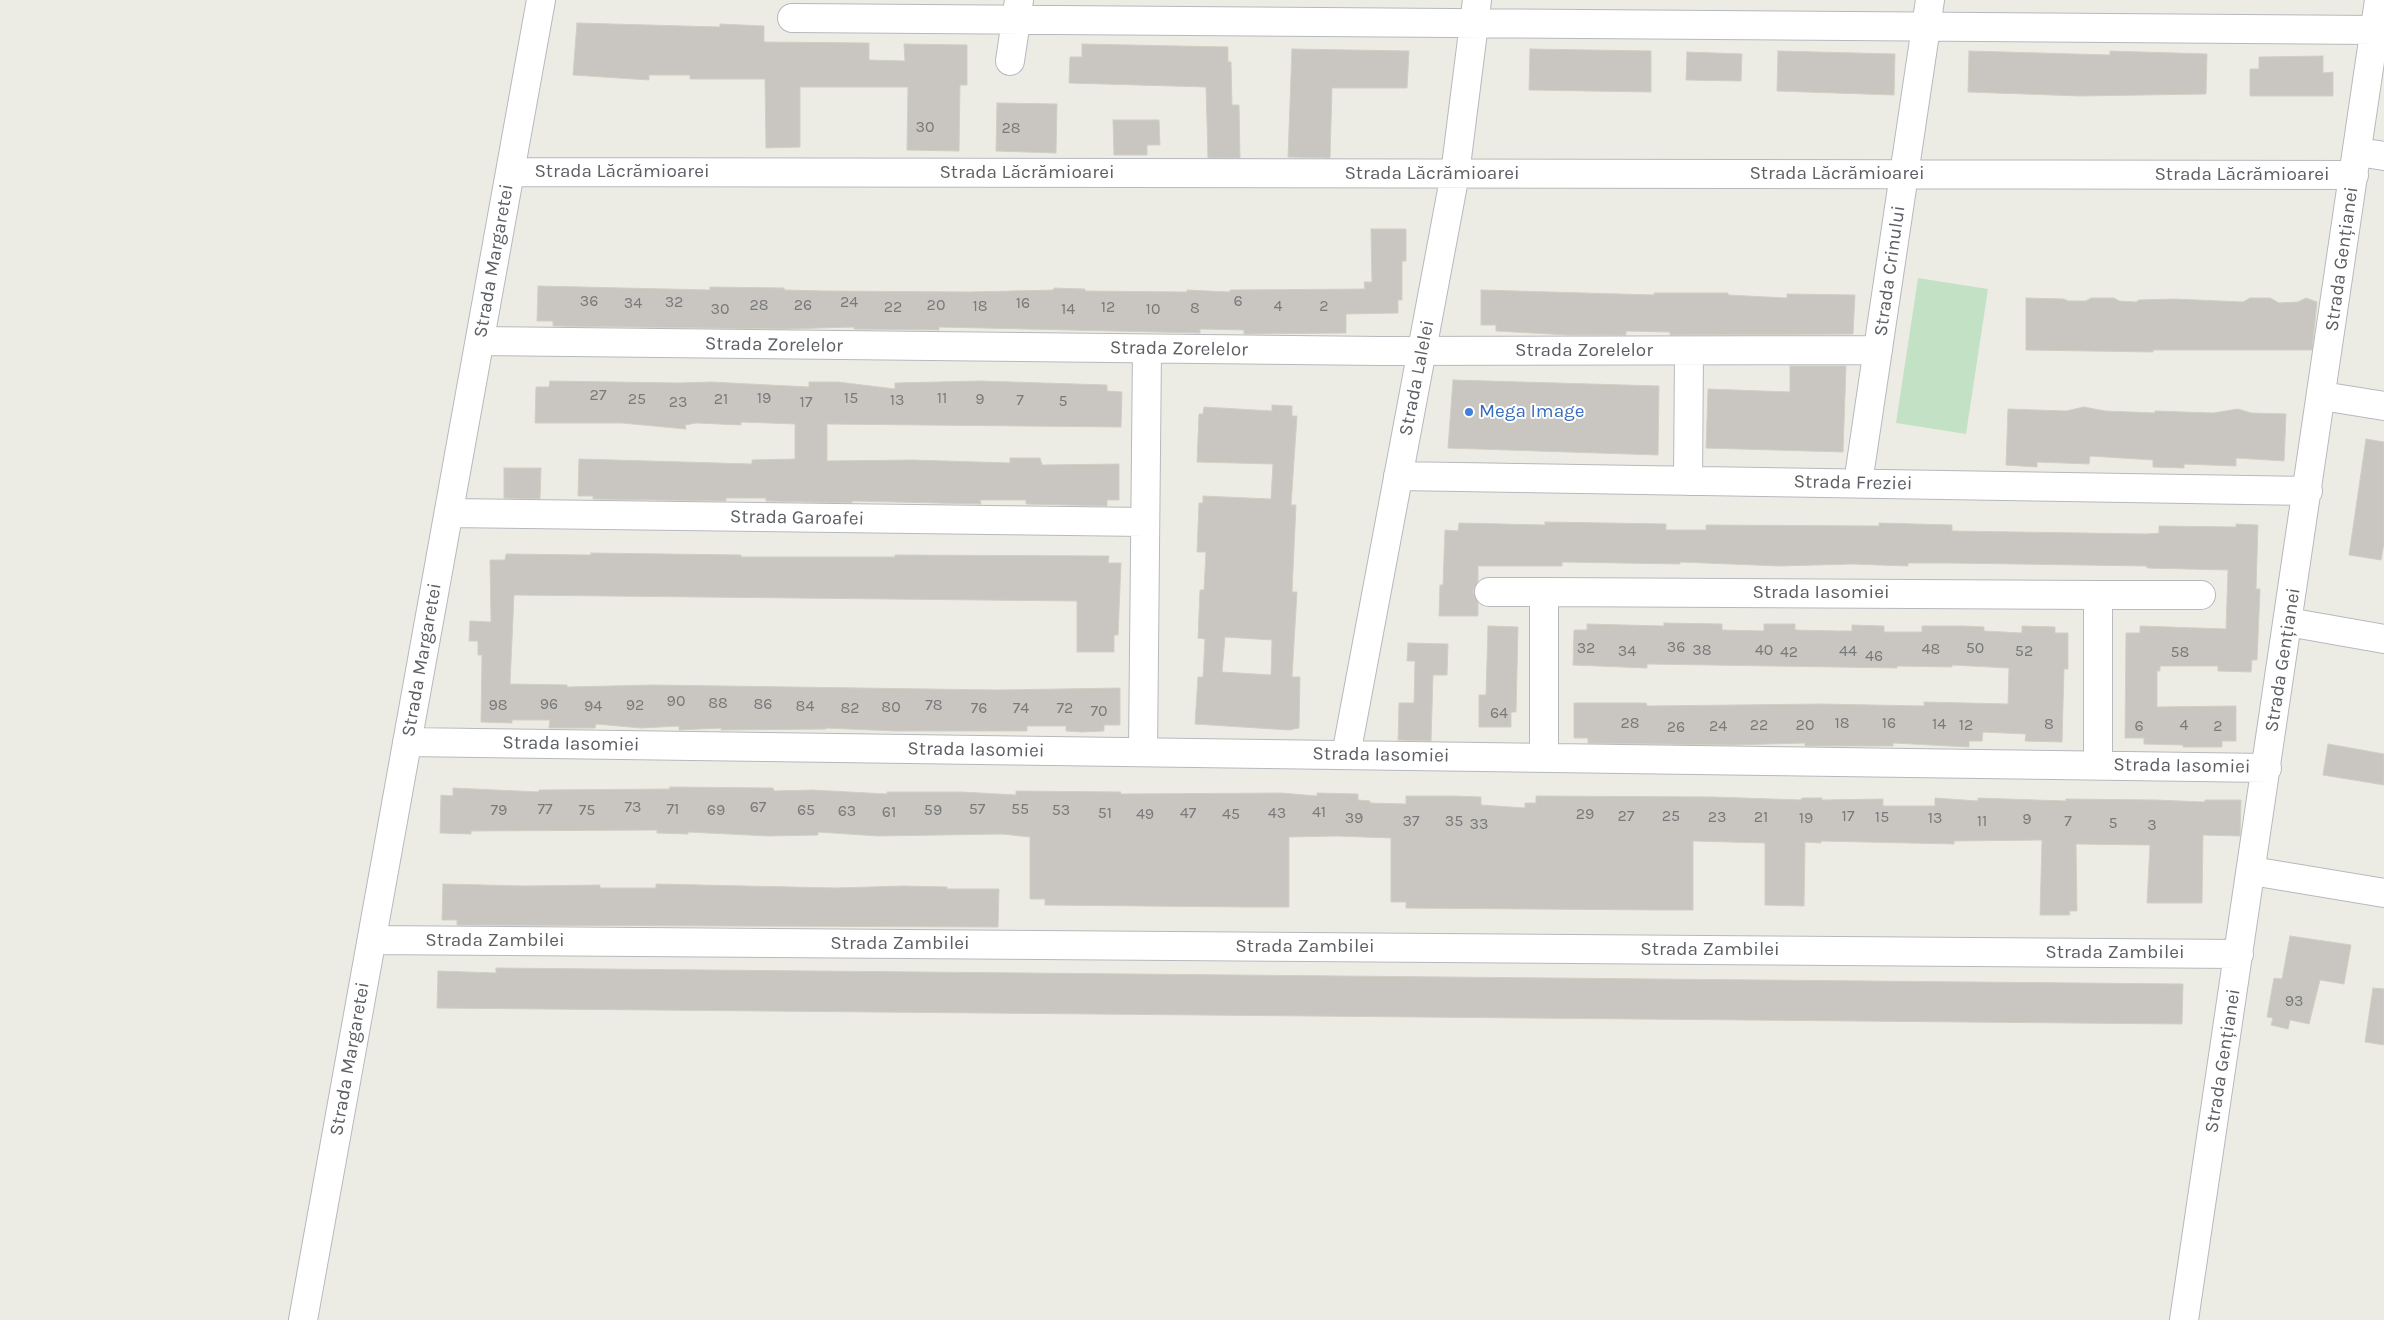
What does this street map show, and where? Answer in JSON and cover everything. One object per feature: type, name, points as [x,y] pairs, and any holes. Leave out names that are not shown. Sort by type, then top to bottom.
[{"type":"street","name":"Strada Margaretei","points":[[303,1320],[541,0]]},
{"type":"street","name":"Strada Gențianei","points":[[2184,1320],[2252,871],[2379,0]]},
{"type":"street","points":[[792,18],[1017,10],[1928,13],[2375,30]]},
{"type":"street","points":[[1010,61],[1017,10]]},
{"type":"street","name":"Strada Lalelei","points":[[1346,755],[1455,174],[1476,12]]},
{"type":"street","name":"Strada Crinului","points":[[1858,483],[1928,13]]},
{"type":"street","name":"Strada Lăcrămioarei","points":[[510,172],[1904,174],[2356,164],[2384,156]]},
{"type":"street","name":"Strada Zorelelor","points":[[480,341],[1422,351],[1878,350]]},
{"type":"street","points":[[1143,752],[1147,349]]},
{"type":"street","points":[[1688,481],[1689,351]]},
{"type":"street","points":[[2322,396],[2384,406]]},
{"type":"street","name":"Strada Freziei","points":[[1398,476],[2308,491]]},
{"type":"street","name":"Strada Garoafei","points":[[449,513],[1145,522]]},
{"type":"street","name":"Strada Iasomiei","points":[[1490,592],[2200,595]]},
{"type":"street","points":[[1544,592],[1544,758]]},
{"type":"street","name":"Strada Iasomiei","points":[[2098,595],[2098,765]]},
{"type":"street","points":[[2288,622],[2384,639]]},
{"type":"street","name":"Strada Iasomiei","points":[[407,742],[2267,768]]},
{"type":"street","points":[[2252,871],[2384,893]]},
{"type":"street","name":"Strada Zambilei","points":[[372,940],[2239,954]]},
{"type":"green space","points":[[1918,278],[1988,289],[1966,434],[1896,423]]},
{"type":"building","points":[[577,23],[720,27],[720,24],[764,26],[764,42],[869,43],[869,60],[905,61],[904,44],[967,45],[967,85],[960,85],[959,151],[907,150],[908,87],[800,87],[800,147],[766,148],[765,79],[690,79],[690,75],[649,75],[649,80],[573,75]]},
{"type":"building","points":[[1082,44],[1228,47],[1228,62],[1231,62],[1232,105],[1239,105],[1240,158],[1208,158],[1206,87],[1069,83],[1070,57],[1082,57]]},
{"type":"building","points":[[1292,49],[1409,51],[1407,88],[1332,88],[1330,158],[1288,157]]},
{"type":"building","points":[[1530,49],[1651,51],[1651,92],[1529,90]]},
{"type":"building","points":[[1778,51],[1895,54],[1894,95],[1777,91]]},
{"type":"building","points":[[1969,51],[2110,55],[2110,51],[2207,54],[2206,94],[2080,96],[1968,92]]},
{"type":"building","points":[[1687,52],[1742,54],[1741,81],[1686,80]]},
{"type":"building","points":[[2323,56],[2323,73],[2333,72],[2333,96],[2250,96],[2250,69],[2259,69],[2259,57]]},
{"type":"building","points":[[997,103],[1057,104],[1056,153],[996,151]]},
{"type":"building","points":[[1113,120],[1159,120],[1160,145],[1147,145],[1147,155],[1114,155]]},
{"type":"building","points":[[1371,229],[1406,229],[1406,261],[1402,261],[1402,300],[1398,300],[1398,313],[1346,314],[1346,333],[1244,334],[1244,330],[1200,329],[1200,333],[939,327],[939,330],[854,329],[854,327],[784,329],[553,326],[553,321],[537,321],[538,286],[710,290],[710,287],[784,288],[784,290],[826,291],[970,292],[1054,290],[1054,288],[1085,289],[1085,291],[1187,292],[1187,290],[1230,292],[1230,290],[1365,289],[1364,282],[1372,282]]},
{"type":"building","points":[[1481,290],[1654,295],[1654,293],[1728,293],[1728,295],[1787,298],[1787,294],[1855,295],[1853,334],[1670,335],[1670,332],[1626,331],[1626,335],[1568,335],[1496,331],[1496,325],[1481,325]]},
{"type":"building","points":[[2026,298],[2064,299],[2068,301],[2114,298],[2119,301],[2136,302],[2139,300],[2174,299],[2243,302],[2250,298],[2270,298],[2279,303],[2298,302],[2306,298],[2317,302],[2312,350],[2153,350],[2153,352],[2026,350]]},
{"type":"building","points":[[1790,366],[1846,366],[1843,452],[1706,448],[1708,389],[1790,392]]},
{"type":"building","points":[[1453,380],[1659,386],[1658,455],[1448,448]]},
{"type":"building","points":[[550,381],[711,382],[809,387],[809,382],[838,382],[895,389],[895,383],[980,381],[1107,385],[1107,391],[1122,392],[1121,427],[827,424],[827,461],[913,460],[1010,463],[1010,458],[1040,458],[1042,465],[1119,464],[1119,500],[1107,500],[1107,506],[1026,504],[1026,500],[980,500],[981,504],[852,501],[852,503],[766,501],[766,498],[726,498],[726,501],[593,499],[593,496],[578,496],[579,459],[752,464],[752,460],[795,459],[795,424],[741,422],[741,425],[696,423],[685,425],[686,429],[622,423],[535,423],[536,387],[549,387]]},
{"type":"building","points":[[1272,405],[1292,406],[1292,416],[1297,416],[1291,505],[1296,505],[1292,592],[1297,592],[1292,677],[1300,677],[1299,728],[1289,730],[1195,724],[1198,677],[1203,677],[1205,639],[1198,638],[1200,590],[1204,590],[1206,552],[1197,552],[1199,503],[1203,503],[1203,496],[1271,499],[1273,464],[1197,462],[1199,414],[1203,414],[1204,407],[1272,411]],"holes":[[[1225,637],[1272,640],[1271,675],[1222,672]]]},
{"type":"building","points":[[2084,407],[2105,411],[2155,413],[2155,411],[2213,413],[2238,409],[2251,413],[2286,414],[2284,461],[2236,458],[2236,466],[2184,464],[2184,468],[2153,467],[2153,460],[2090,456],[2089,464],[2037,462],[2037,467],[2006,465],[2008,409],[2066,411]]},
{"type":"building","points":[[2366,439],[2384,442],[2384,543],[2381,560],[2349,555]]},
{"type":"building","points":[[504,468],[541,468],[540,499],[504,498]]},
{"type":"building","points":[[1545,522],[1666,524],[1666,530],[1706,530],[1706,525],[1879,526],[1879,523],[1952,525],[1952,531],[2147,534],[2159,533],[2159,526],[2236,527],[2236,524],[2258,525],[2256,589],[2260,589],[2257,660],[2252,660],[2251,672],[2218,671],[2218,666],[2160,666],[2160,671],[2157,671],[2157,707],[2236,706],[2236,741],[2222,741],[2222,747],[2183,747],[2183,745],[2144,744],[2144,738],[2125,738],[2126,633],[2140,633],[2140,626],[2226,629],[2228,570],[2147,568],[2147,566],[1951,563],[1908,563],[1908,566],[1851,564],[1780,566],[1680,562],[1680,564],[1562,562],[1562,566],[1478,566],[1478,581],[1473,592],[1478,602],[1478,616],[1439,616],[1440,585],[1443,585],[1445,530],[1458,531],[1459,523],[1545,525]]},
{"type":"building","points":[[591,553],[741,555],[741,557],[895,557],[895,555],[1109,556],[1108,563],[1121,563],[1118,635],[1114,635],[1114,652],[1077,652],[1077,601],[514,595],[510,684],[567,685],[567,687],[654,685],[998,690],[1120,688],[1120,725],[1104,725],[1104,731],[1082,732],[1066,731],[1066,726],[1027,726],[1027,731],[895,731],[826,728],[679,730],[679,726],[641,728],[596,724],[595,728],[549,728],[550,720],[512,720],[512,723],[481,722],[482,655],[478,655],[478,641],[469,641],[470,621],[491,622],[490,560],[505,560],[506,554],[591,555]]},
{"type":"building","points":[[1664,623],[1722,624],[1722,630],[1764,631],[1764,624],[1795,624],[1795,630],[1838,631],[1852,631],[1852,625],[1884,626],[1884,632],[1922,632],[1922,626],[1964,626],[1984,627],[1984,631],[2022,633],[2022,626],[2055,627],[2055,633],[2068,633],[2068,669],[2064,669],[2062,742],[2025,741],[2026,734],[1983,732],[1982,741],[1969,741],[1969,747],[1893,743],[1893,746],[1805,746],[1805,743],[1733,745],[1588,743],[1588,738],[1574,738],[1574,703],[1646,703],[1647,706],[1822,704],[1924,706],[1924,702],[2008,704],[2009,668],[1952,665],[1952,667],[1897,666],[1897,668],[1647,664],[1647,668],[1573,665],[1574,630],[1587,630],[1587,624],[1664,626]]},
{"type":"building","points":[[1488,626],[1518,627],[1516,712],[1511,712],[1511,727],[1479,727],[1479,695],[1486,695]]},
{"type":"building","points":[[1408,643],[1448,644],[1447,675],[1433,675],[1431,741],[1398,740],[1399,703],[1414,703],[1415,661],[1407,661]]},
{"type":"building","points":[[2328,744],[2384,754],[2384,785],[2323,775]]},
{"type":"building","points":[[670,787],[773,788],[774,791],[812,790],[887,794],[887,792],[962,792],[1016,795],[1016,791],[1121,792],[1120,794],[1281,793],[1317,796],[1317,793],[1358,794],[1358,800],[1370,801],[1370,803],[1406,804],[1406,796],[1453,796],[1481,797],[1481,805],[1525,808],[1525,803],[1536,803],[1536,796],[1713,797],[1801,800],[1802,798],[1822,798],[1822,800],[1883,799],[1883,806],[1935,806],[1935,798],[1978,801],[1978,798],[2066,801],[2066,799],[2205,802],[2205,800],[2241,800],[2240,836],[2203,835],[2202,903],[2147,903],[2150,845],[2076,844],[2077,911],[2069,911],[2070,915],[2040,915],[2042,840],[1954,841],[1954,844],[1805,842],[1804,906],[1765,905],[1765,843],[1693,841],[1693,910],[1659,910],[1406,908],[1406,902],[1391,902],[1391,838],[1289,837],[1289,907],[1246,907],[1045,905],[1045,899],[1030,899],[1030,837],[1002,834],[878,836],[818,832],[818,835],[769,836],[688,832],[688,834],[657,833],[657,830],[471,831],[471,834],[440,833],[441,795],[453,796],[453,788],[539,792],[539,790],[670,789]]},
{"type":"building","points":[[443,884],[600,885],[600,888],[656,888],[656,884],[836,888],[903,886],[947,887],[947,889],[999,889],[998,927],[457,925],[457,920],[442,920]]},
{"type":"building","points":[[2290,936],[2351,945],[2344,984],[2320,980],[2309,1024],[2290,1020],[2288,1029],[2271,1025],[2273,1018],[2267,1017],[2274,978],[2282,979]]},
{"type":"building","points":[[496,968],[2183,984],[2182,1024],[437,1008],[438,971],[496,973]]},
{"type":"building","points":[[2373,988],[2384,989],[2384,1045],[2365,1042]]},
{"type":"place","name":"Mega Image","points":[[1469,412]]}]
